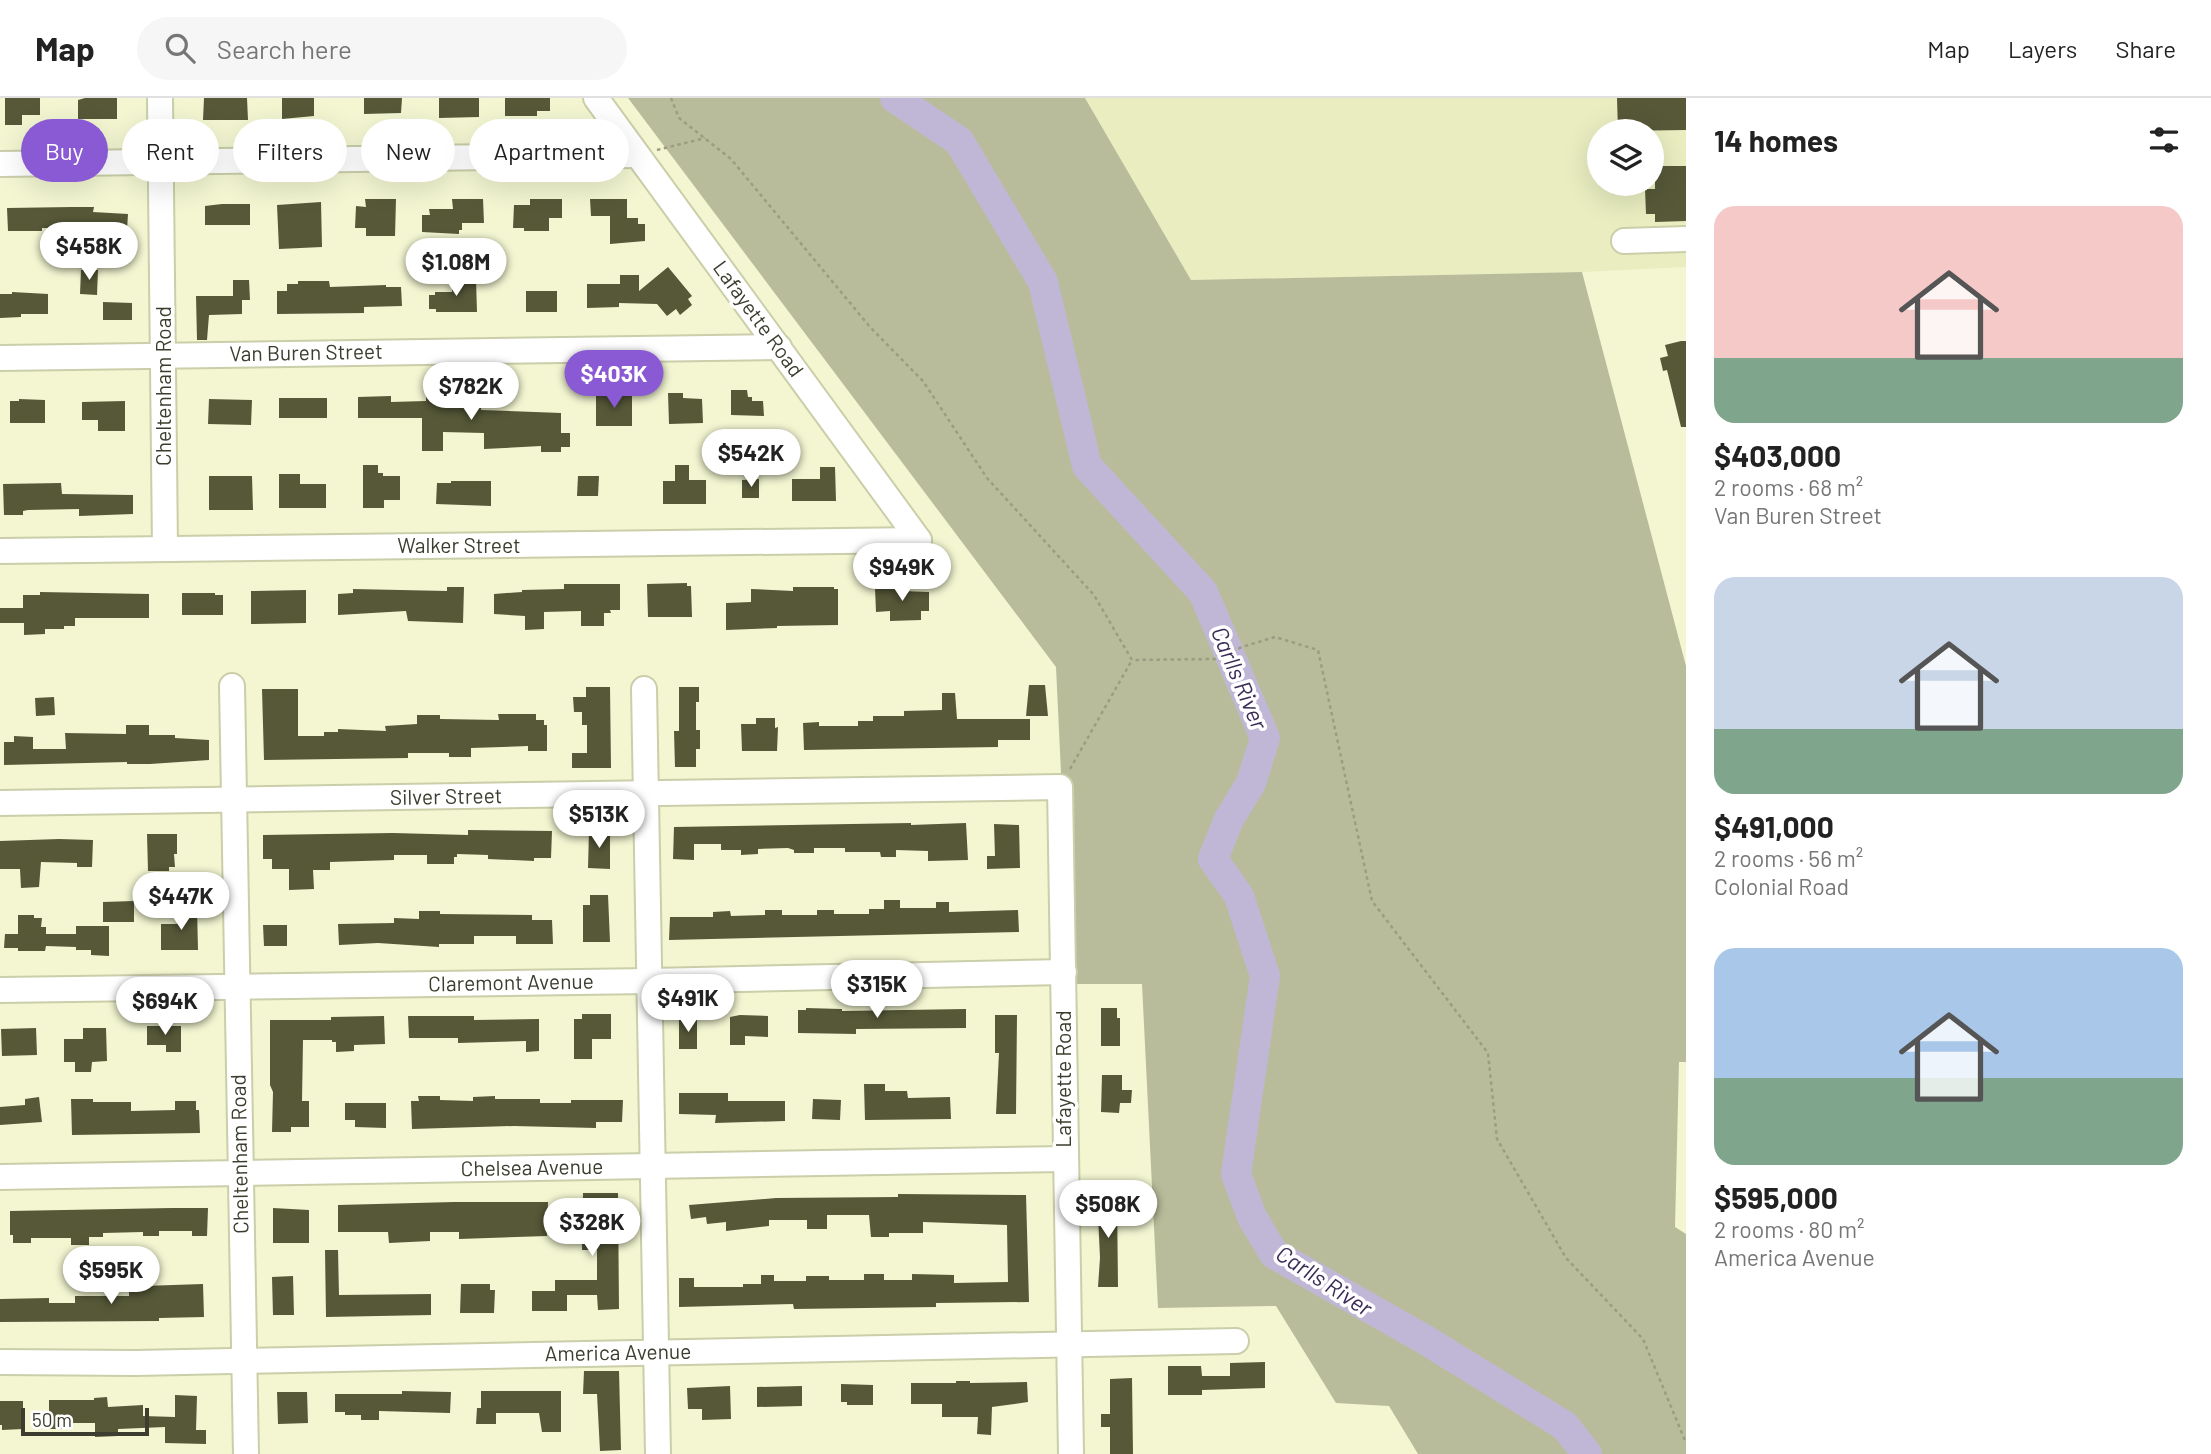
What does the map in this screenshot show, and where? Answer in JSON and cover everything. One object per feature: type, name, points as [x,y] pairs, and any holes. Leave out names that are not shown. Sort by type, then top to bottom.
[{"type":"street","name":"Cheltenham Road","points":[[160,98],[161,119]]},
{"type":"street","name":"Lafayette Road","points":[[596,98],[919,540]]},
{"type":"street","points":[[219,161],[637,155]]},
{"type":"street","points":[[0,164],[122,162]]},
{"type":"street","name":"Cheltenham Road","points":[[162,182],[165,548]]},
{"type":"street","points":[[1624,241],[1686,239]]},
{"type":"street","name":"Van Buren Street","points":[[0,358],[779,346]]},
{"type":"street","name":"Walker Street","points":[[0,551],[919,540]]},
{"type":"street","name":"Cheltenham Road","points":[[232,686],[246,1454]]},
{"type":"street","points":[[644,689],[658,1454]]},
{"type":"street","name":"Lafayette Road","points":[[1060,787],[1071,1454]]},
{"type":"street","name":"Silver Street","points":[[0,803],[1060,787]]},
{"type":"street","name":"Claremont Avenue","points":[[0,990],[1063,972]]},
{"type":"street","name":"Chelsea Avenue","points":[[0,1177],[1065,1159]]},
{"type":"street","name":"America Avenue","points":[[0,1362],[136,1363],[1237,1341]]},
{"type":"path","points":[[671,98],[679,118],[731,159],[870,327],[923,381],[987,478],[1094,595],[1132,660]]},
{"type":"path","points":[[637,155],[705,138]]},
{"type":"path","points":[[1132,660],[1215,659],[1275,637],[1318,650],[1372,901],[1488,1052],[1497,1139],[1566,1258],[1643,1339],[1686,1443]]},
{"type":"path","points":[[1060,787],[1132,660]]},
{"type":"shaded area","points":[[628,98],[1085,98],[1191,280],[1582,272],[1686,666],[1686,1062],[1679,1062],[1675,1227],[1686,1234],[1686,1454],[1418,1454],[1389,1406],[1336,1403],[1276,1306],[1158,1308],[1142,984],[1071,984],[1056,667]]},
{"type":"shaded area","points":[[1085,98],[1686,98],[1686,267],[1582,272],[1191,280]]},
{"type":"building","points":[[5,98],[40,98],[40,115],[22,115],[21,125],[5,125]]},
{"type":"building","points":[[117,98],[117,119],[78,119],[78,100]]},
{"type":"building","points":[[204,98],[247,98],[248,119],[203,119]]},
{"type":"building","points":[[282,98],[314,98],[314,116],[282,119]]},
{"type":"building","points":[[364,98],[402,98],[401,113],[364,114]]},
{"type":"building","points":[[439,98],[479,98],[479,117],[439,118]]},
{"type":"building","points":[[505,98],[550,98],[550,111],[537,111],[537,116],[505,116]]},
{"type":"building","points":[[1617,98],[1686,98],[1686,130],[1664,130],[1664,119],[1618,119]]},
{"type":"building","points":[[1664,166],[1686,166],[1686,221],[1655,222],[1655,214],[1646,214],[1645,196],[1664,196]]},
{"type":"building","points":[[365,199],[396,199],[395,236],[366,236],[366,228],[355,228],[356,206],[366,207]]},
{"type":"building","points":[[452,199],[483,199],[484,223],[462,223],[459,234],[422,232],[422,215],[430,215],[429,209],[453,209]]},
{"type":"building","points":[[530,199],[562,199],[562,218],[549,218],[549,231],[513,228],[514,205],[530,205]]},
{"type":"building","points":[[590,199],[627,199],[627,218],[638,218],[638,224],[645,224],[645,241],[610,244],[610,216],[591,216]]},
{"type":"building","points":[[321,202],[322,247],[279,249],[277,205]]},
{"type":"building","points":[[250,204],[250,225],[205,225],[205,206]]},
{"type":"building","points":[[94,207],[93,212],[128,214],[127,230],[42,228],[42,231],[8,231],[7,208]]},
{"type":"building","points":[[668,267],[692,296],[688,299],[692,305],[680,315],[676,309],[667,316],[657,304],[619,303],[619,307],[587,308],[587,284],[620,284],[620,275],[639,275],[639,291]]},
{"type":"building","points":[[81,270],[98,270],[97,295],[80,294]]},
{"type":"building","points":[[233,280],[249,280],[250,300],[242,300],[242,314],[209,315],[207,340],[197,340],[196,296],[233,296]]},
{"type":"building","points":[[452,280],[476,280],[477,312],[436,312],[436,309],[429,309],[429,295],[435,295],[435,292],[452,292]]},
{"type":"building","points":[[298,281],[329,281],[330,287],[401,287],[402,306],[364,307],[364,313],[277,314],[277,291],[287,291],[287,284],[298,284]]},
{"type":"building","points":[[526,291],[557,291],[557,312],[526,312]]},
{"type":"building","points":[[0,294],[48,294],[48,314],[21,314],[21,317],[0,318]]},
{"type":"building","points":[[103,302],[132,303],[132,320],[103,320]]},
{"type":"building","points":[[1686,341],[1686,427],[1681,427],[1667,370],[1663,371],[1660,358],[1668,356],[1665,345]]},
{"type":"building","points":[[731,390],[747,390],[752,401],[763,401],[764,416],[731,415]]},
{"type":"building","points":[[596,393],[632,393],[632,426],[596,426]]},
{"type":"building","points":[[668,393],[683,393],[683,398],[702,399],[703,423],[669,424]]},
{"type":"building","points":[[426,395],[481,395],[481,410],[561,413],[561,433],[570,433],[570,447],[561,447],[561,452],[541,452],[541,446],[484,449],[484,433],[443,432],[443,451],[422,451],[422,418],[358,418],[358,397],[391,396],[391,402],[426,401]]},
{"type":"building","points":[[279,398],[327,398],[327,418],[279,418]]},
{"type":"building","points":[[209,399],[252,400],[251,425],[208,424]]},
{"type":"building","points":[[45,400],[45,423],[10,423],[10,401]]},
{"type":"building","points":[[125,401],[125,431],[98,431],[98,420],[82,420],[82,402]]},
{"type":"building","points":[[363,465],[378,465],[378,473],[383,473],[383,476],[400,476],[400,500],[384,500],[384,508],[363,508]]},
{"type":"building","points":[[675,465],[689,465],[689,480],[706,480],[706,504],[663,504],[663,481],[675,481]]},
{"type":"building","points":[[820,467],[835,467],[836,501],[792,501],[792,479],[820,479]]},
{"type":"building","points":[[279,474],[300,474],[300,484],[326,484],[326,508],[279,508]]},
{"type":"building","points":[[209,476],[252,476],[253,510],[209,510]]},
{"type":"building","points":[[578,476],[599,476],[598,496],[577,496]]},
{"type":"building","points":[[759,479],[759,498],[742,498],[742,480]]},
{"type":"building","points":[[491,481],[491,506],[436,504],[437,483]]},
{"type":"building","points":[[61,483],[62,494],[133,495],[133,514],[79,516],[79,509],[28,510],[23,511],[23,515],[4,515],[3,484]]},
{"type":"building","points":[[687,583],[687,586],[691,586],[692,617],[648,617],[647,584]]},
{"type":"building","points":[[564,584],[620,584],[620,610],[604,613],[604,626],[581,626],[581,611],[544,612],[544,629],[525,630],[525,616],[494,614],[494,594],[564,589]]},
{"type":"building","points":[[447,587],[464,587],[463,623],[408,621],[406,611],[338,615],[338,594],[353,593],[353,589],[447,591]]},
{"type":"building","points":[[793,587],[838,589],[838,625],[726,630],[726,603],[751,602],[751,589],[793,591]]},
{"type":"building","points":[[901,587],[902,591],[929,592],[929,611],[921,611],[921,620],[890,621],[890,611],[876,612],[875,588]]},
{"type":"building","points":[[306,590],[306,623],[251,624],[251,591]]},
{"type":"building","points":[[40,592],[149,594],[149,618],[75,618],[75,626],[45,629],[45,634],[24,635],[24,623],[0,623],[0,608],[23,608],[23,595],[40,595]]},
{"type":"building","points":[[182,593],[223,595],[223,615],[182,615]]},
{"type":"building","points":[[1029,685],[1045,685],[1048,716],[1026,716]]},
{"type":"building","points":[[586,687],[610,687],[611,768],[572,768],[572,753],[587,753],[587,725],[582,725],[582,712],[574,712],[573,697],[586,697]]},
{"type":"building","points":[[679,687],[699,687],[696,730],[700,730],[700,749],[696,749],[696,767],[675,767],[674,731],[679,731]]},
{"type":"building","points":[[262,689],[298,689],[298,736],[324,736],[324,732],[338,732],[338,729],[386,731],[385,726],[417,724],[417,715],[440,715],[440,719],[499,720],[498,714],[536,714],[536,720],[544,720],[544,725],[547,725],[547,751],[528,751],[528,746],[471,748],[471,757],[449,757],[449,753],[408,753],[408,758],[264,760]]},
{"type":"building","points":[[942,693],[955,693],[957,719],[1030,719],[1030,740],[998,740],[998,747],[804,750],[803,723],[819,722],[819,726],[858,726],[858,721],[873,721],[873,716],[904,716],[904,711],[942,710]]},
{"type":"building","points":[[54,697],[55,715],[36,716],[35,698]]},
{"type":"building","points":[[756,718],[775,718],[775,728],[778,727],[777,751],[742,751],[741,724],[756,724]]},
{"type":"building","points":[[126,725],[149,725],[149,735],[175,735],[175,738],[209,740],[209,760],[150,764],[127,762],[4,765],[4,742],[14,742],[14,736],[33,737],[33,749],[66,749],[65,733],[126,734]]},
{"type":"building","points":[[966,823],[968,860],[928,861],[928,851],[896,850],[896,857],[881,857],[880,852],[845,852],[845,848],[814,848],[814,853],[794,853],[794,850],[788,848],[758,849],[758,854],[741,855],[741,850],[721,850],[721,844],[694,844],[694,860],[673,859],[674,827]]},
{"type":"building","points":[[994,824],[1019,825],[1020,868],[987,869],[987,856],[995,856]]},
{"type":"building","points":[[468,830],[552,831],[551,858],[534,858],[534,861],[488,859],[488,855],[457,854],[454,864],[427,864],[427,855],[394,855],[394,860],[330,862],[330,870],[313,870],[314,889],[289,890],[289,869],[272,869],[272,859],[263,859],[263,835],[468,835]]},
{"type":"building","points":[[589,831],[610,832],[610,869],[588,868]]},
{"type":"building","points":[[147,834],[177,834],[175,867],[169,867],[169,871],[148,871]]},
{"type":"building","points":[[93,840],[92,867],[77,867],[77,863],[41,862],[39,887],[21,888],[20,869],[0,869],[0,841]]},
{"type":"building","points":[[590,895],[608,895],[610,942],[583,942],[583,905],[590,905]]},
{"type":"building","points":[[884,900],[900,900],[900,908],[936,908],[936,902],[949,902],[949,912],[1018,910],[1019,932],[669,940],[670,917],[713,917],[713,912],[730,911],[731,916],[765,915],[765,910],[782,910],[782,915],[817,915],[817,910],[834,910],[834,914],[869,914],[869,909],[884,909]]},
{"type":"building","points":[[134,901],[134,922],[103,922],[103,902]]},
{"type":"building","points":[[177,908],[197,908],[198,950],[161,950],[161,924],[177,924]]},
{"type":"building","points":[[419,911],[440,911],[440,914],[532,915],[532,920],[552,920],[553,944],[516,944],[516,936],[474,936],[474,944],[439,944],[439,947],[378,943],[339,945],[338,924],[394,923],[394,918],[419,919]]},
{"type":"building","points":[[18,915],[42,918],[41,927],[46,927],[46,934],[76,934],[76,926],[109,926],[109,956],[91,955],[91,950],[76,950],[76,947],[46,946],[45,951],[4,948],[5,934],[18,934]]},
{"type":"building","points":[[263,925],[287,925],[287,946],[264,946]]},
{"type":"building","points":[[806,1008],[842,1011],[966,1009],[966,1028],[856,1029],[856,1034],[798,1033],[798,1010]]},
{"type":"building","points":[[1101,1008],[1117,1008],[1117,1018],[1120,1018],[1120,1046],[1101,1046]]},
{"type":"building","points":[[582,1014],[611,1014],[611,1039],[592,1039],[592,1059],[574,1059],[574,1019],[582,1019]]},
{"type":"building","points":[[995,1015],[1017,1015],[1016,1114],[996,1114],[999,1053],[995,1053]]},
{"type":"building","points":[[384,1016],[385,1044],[354,1045],[354,1051],[336,1052],[336,1042],[332,1040],[303,1040],[302,1101],[309,1101],[309,1127],[291,1127],[291,1132],[272,1132],[270,1020],[331,1020],[331,1017]]},
{"type":"building","points":[[408,1016],[474,1016],[474,1020],[539,1019],[539,1051],[526,1052],[526,1041],[458,1043],[458,1038],[409,1038]]},
{"type":"building","points":[[768,1016],[768,1037],[745,1036],[745,1045],[730,1045],[730,1017]]},
{"type":"building","points":[[679,1020],[697,1020],[697,1049],[679,1049]]},
{"type":"building","points":[[147,1026],[181,1026],[181,1052],[166,1052],[166,1045],[147,1045]]},
{"type":"building","points":[[36,1028],[37,1055],[2,1056],[1,1029]]},
{"type":"building","points":[[83,1028],[106,1028],[107,1061],[92,1062],[91,1072],[75,1072],[75,1062],[64,1062],[64,1039],[83,1039]]},
{"type":"building","points":[[1102,1075],[1122,1075],[1122,1090],[1132,1090],[1131,1103],[1120,1103],[1119,1113],[1101,1112]]},
{"type":"building","points":[[864,1084],[885,1084],[885,1091],[907,1091],[908,1098],[950,1097],[951,1119],[865,1120]]},
{"type":"building","points":[[679,1093],[728,1093],[728,1101],[785,1101],[785,1121],[715,1123],[716,1115],[679,1114]]},
{"type":"building","points":[[418,1096],[473,1101],[473,1097],[495,1096],[495,1099],[540,1099],[540,1103],[623,1100],[622,1122],[596,1122],[596,1128],[514,1126],[412,1129],[411,1101],[419,1101]]},
{"type":"building","points":[[39,1097],[42,1122],[0,1125],[0,1107],[25,1105],[25,1099]]},
{"type":"building","points":[[71,1099],[131,1102],[131,1111],[175,1110],[175,1101],[196,1101],[200,1133],[72,1135]]},
{"type":"building","points":[[813,1099],[841,1100],[840,1120],[812,1119]]},
{"type":"building","points":[[345,1103],[386,1103],[386,1128],[355,1127],[355,1120],[345,1120]]},
{"type":"building","points":[[583,1193],[618,1193],[619,1309],[598,1310],[597,1295],[567,1295],[567,1311],[532,1311],[532,1291],[555,1291],[555,1280],[597,1280],[597,1250],[582,1250]]},
{"type":"building","points":[[1097,1193],[1116,1193],[1117,1197],[1118,1287],[1098,1287],[1100,1258]]},
{"type":"building","points":[[898,1194],[1026,1195],[1029,1302],[936,1303],[936,1307],[794,1309],[793,1304],[679,1307],[679,1278],[694,1278],[694,1287],[743,1287],[743,1284],[761,1284],[761,1275],[774,1275],[774,1281],[806,1281],[806,1276],[829,1276],[829,1280],[864,1280],[864,1274],[884,1274],[884,1280],[912,1280],[912,1274],[954,1275],[954,1283],[1008,1282],[1007,1225],[923,1222],[923,1233],[889,1233],[889,1237],[871,1237],[869,1215],[827,1215],[827,1229],[807,1229],[807,1220],[769,1220],[769,1226],[726,1231],[726,1222],[707,1224],[706,1217],[691,1219],[689,1205],[776,1198],[898,1197]]},
{"type":"building","points":[[548,1202],[547,1236],[459,1239],[459,1232],[430,1232],[430,1241],[389,1243],[388,1232],[338,1232],[338,1205]]},
{"type":"building","points":[[208,1208],[207,1236],[192,1236],[192,1231],[159,1231],[159,1236],[143,1236],[143,1232],[103,1233],[103,1237],[89,1237],[89,1245],[71,1245],[71,1238],[31,1238],[31,1243],[13,1243],[13,1235],[10,1235],[10,1211]]},
{"type":"building","points":[[273,1208],[309,1210],[309,1243],[273,1243]]},
{"type":"building","points":[[325,1250],[338,1250],[339,1295],[431,1294],[431,1315],[326,1317]]},
{"type":"building","points":[[293,1276],[294,1315],[273,1315],[272,1277]]},
{"type":"building","points":[[203,1284],[204,1317],[159,1318],[159,1321],[0,1322],[0,1299],[49,1298],[49,1303],[75,1303],[75,1296],[129,1296],[129,1289],[143,1289],[143,1286]]},
{"type":"building","points":[[461,1284],[490,1284],[490,1290],[495,1290],[494,1313],[460,1313]]},
{"type":"building","points":[[1265,1362],[1265,1388],[1202,1390],[1202,1395],[1168,1395],[1168,1366],[1201,1366],[1202,1376],[1230,1376],[1230,1363]]},
{"type":"building","points":[[584,1371],[619,1371],[621,1450],[600,1451],[597,1394],[583,1394]]},
{"type":"building","points":[[1132,1378],[1133,1454],[1110,1454],[1110,1427],[1101,1427],[1101,1414],[1110,1414],[1110,1379]]},
{"type":"building","points":[[1027,1382],[1028,1402],[992,1407],[991,1435],[977,1434],[978,1417],[942,1417],[942,1404],[911,1404],[911,1383]]},
{"type":"building","points":[[841,1384],[873,1385],[873,1405],[847,1405],[847,1402],[841,1402]]},
{"type":"building","points":[[730,1386],[731,1419],[702,1420],[702,1409],[688,1409],[687,1388]]},
{"type":"building","points":[[802,1386],[802,1406],[757,1407],[757,1387]]},
{"type":"building","points":[[402,1391],[451,1392],[450,1413],[379,1411],[379,1420],[361,1420],[361,1415],[335,1412],[335,1394],[402,1394]]},
{"type":"building","points":[[481,1391],[561,1391],[561,1432],[542,1432],[539,1413],[496,1413],[496,1424],[476,1424],[477,1408],[481,1408]]},
{"type":"building","points":[[277,1392],[307,1392],[308,1423],[278,1424]]},
{"type":"building","points":[[175,1395],[197,1396],[196,1430],[206,1430],[206,1444],[165,1443],[165,1427],[118,1429],[118,1436],[95,1437],[95,1423],[63,1423],[63,1429],[49,1429],[49,1400],[94,1400],[107,1397],[108,1407],[143,1405],[143,1416],[175,1417]]},
{"type":"building","points":[[0,1401],[23,1401],[23,1429],[2,1430]]},
{"type":"waterway","name":"Carlls River","points":[[895,98],[959,141],[1043,282],[1087,466],[1203,592],[1265,738],[1251,783],[1229,819],[1213,859],[1239,896],[1265,976],[1236,1174],[1252,1217],[1274,1254],[1424,1339],[1565,1426],[1587,1454]]}]
